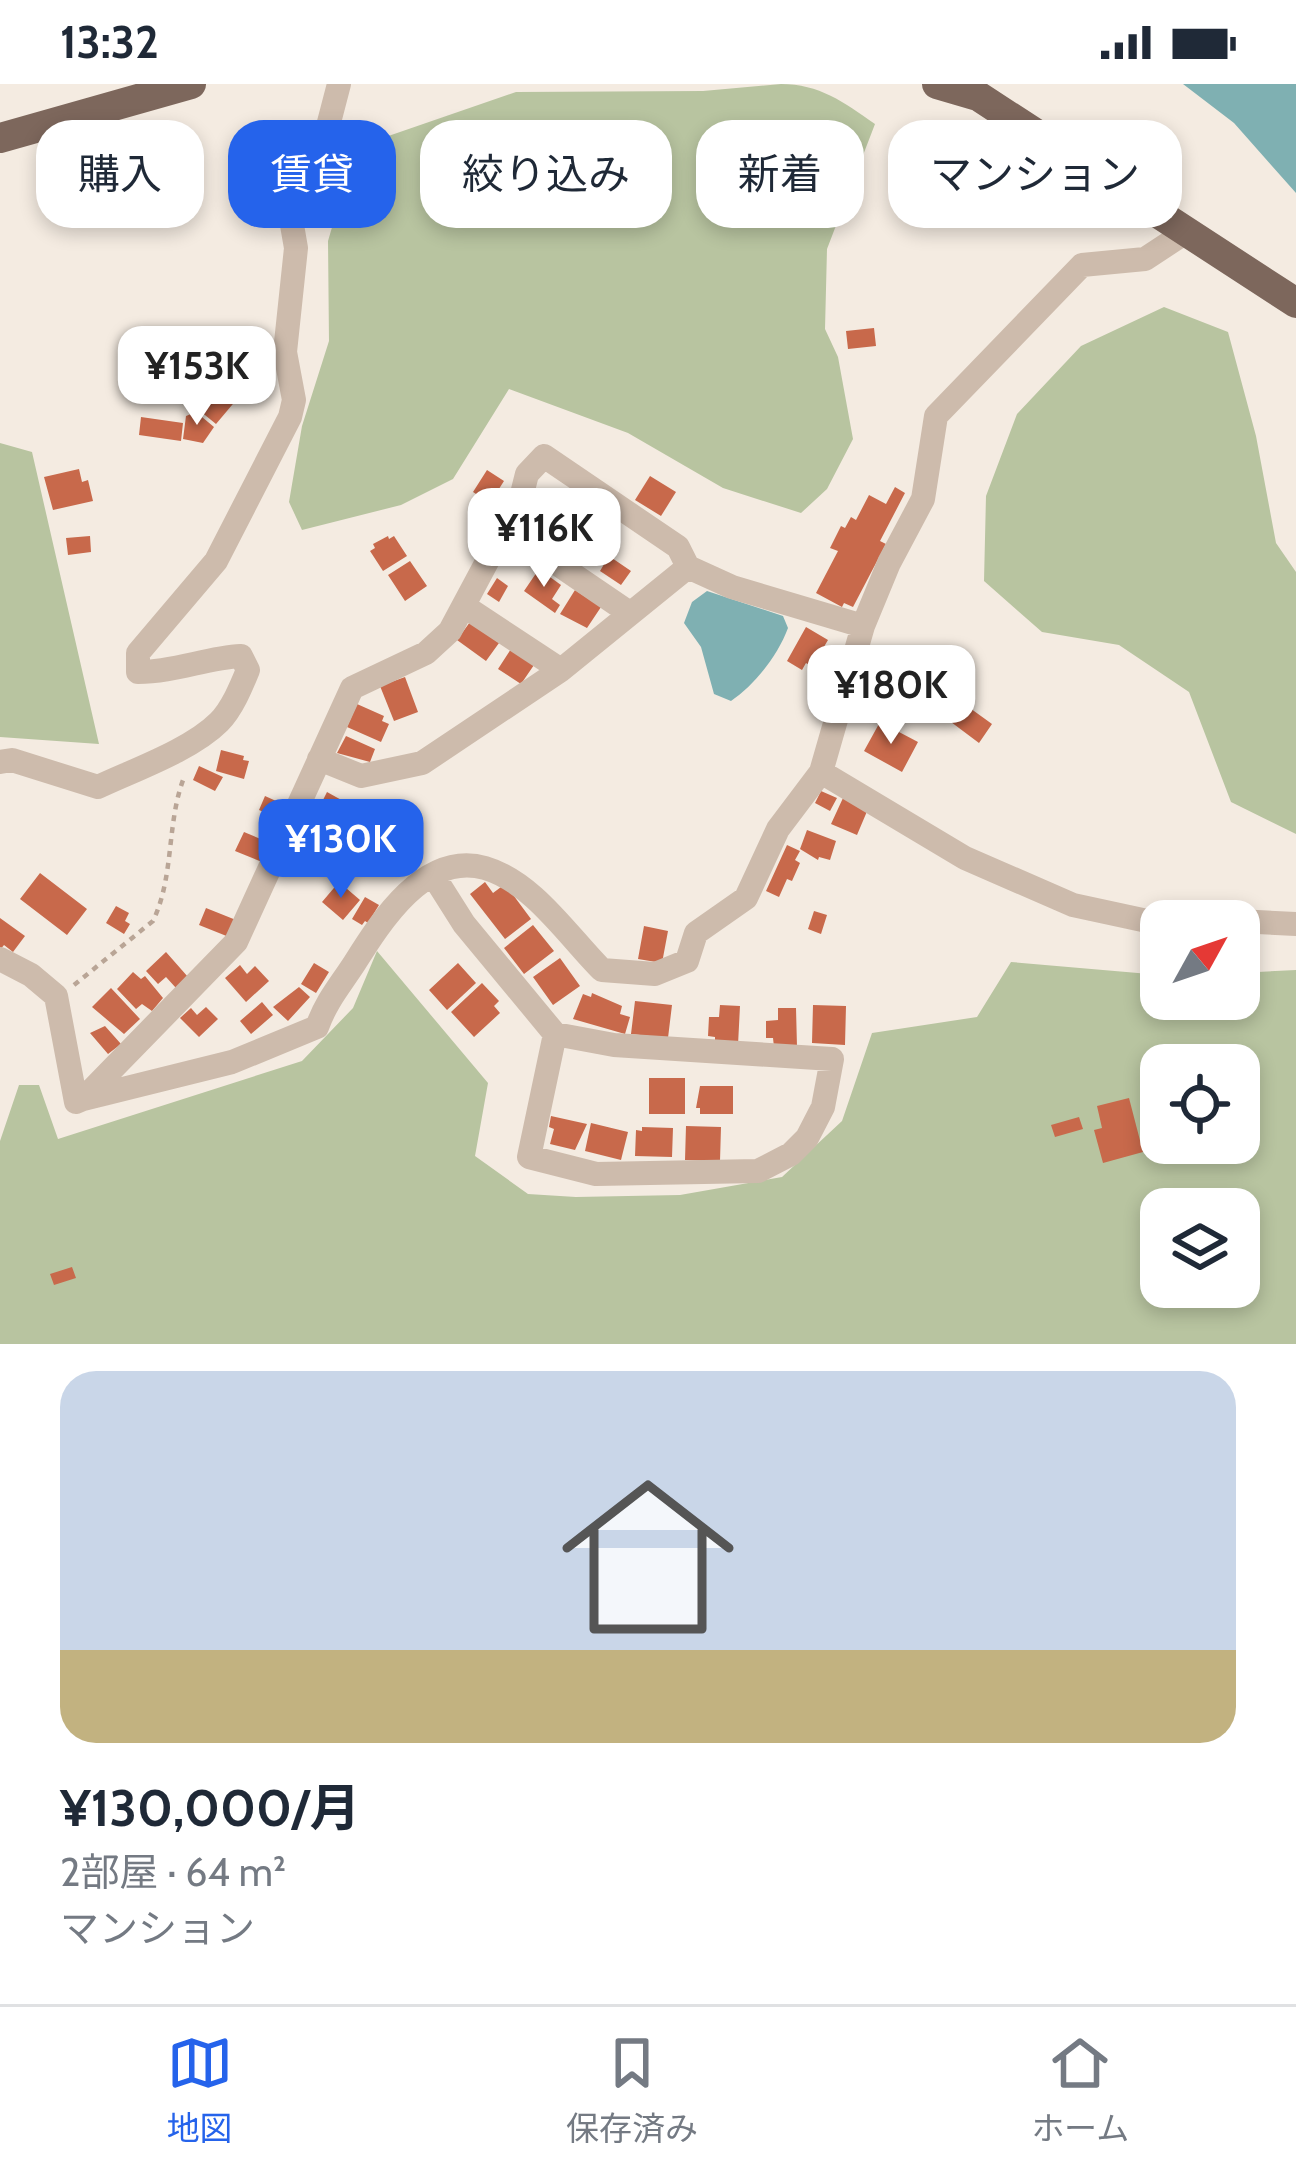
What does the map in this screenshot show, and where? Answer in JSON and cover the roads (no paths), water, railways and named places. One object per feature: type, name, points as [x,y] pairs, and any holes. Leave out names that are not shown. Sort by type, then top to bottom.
[{"type":"main road","points":[[0,137],[191,84]]},
{"type":"main road","points":[[937,84],[977,96],[1296,303]]},
{"type":"street","points":[[0,762],[12,760],[98,787],[173,752],[219,722],[239,690],[248,670],[241,656],[139,672],[138,652],[216,560],[290,417],[294,400],[285,352],[296,248],[292,225],[340,84]]},
{"type":"street","points":[[0,959],[31,975],[56,996],[76,1102],[232,1062],[317,1027],[329,995],[408,892],[459,865],[488,868],[529,892],[602,970],[655,974],[687,962],[696,933],[746,898],[778,829],[820,772],[862,626],[923,499],[936,416],[1082,265],[1145,260],[1186,232]]},
{"type":"street","points":[[83,1099],[236,942],[352,688],[426,653],[450,631],[506,529],[527,474],[544,457],[678,547],[688,566],[732,587],[862,626]]},
{"type":"street","points":[[506,529],[628,612]]},
{"type":"street","points":[[319,759],[361,776],[422,763],[561,670],[688,566]]},
{"type":"street","points":[[464,606],[561,670]]},
{"type":"street","points":[[820,772],[986,867],[1073,905],[1140,919]]},
{"type":"street","points":[[433,875],[464,924],[555,1034],[614,1046],[832,1059],[823,1107],[807,1138],[790,1154],[758,1171],[596,1174],[529,1157],[555,1034]]},
{"type":"street","points":[[1260,922],[1296,924]]},
{"type":"water","points":[[1183,84],[1296,84],[1296,193],[1234,123]]},
{"type":"water","points":[[707,591],[783,616],[788,628],[765,669],[731,701],[714,694],[701,647],[684,623],[692,602]]}]
